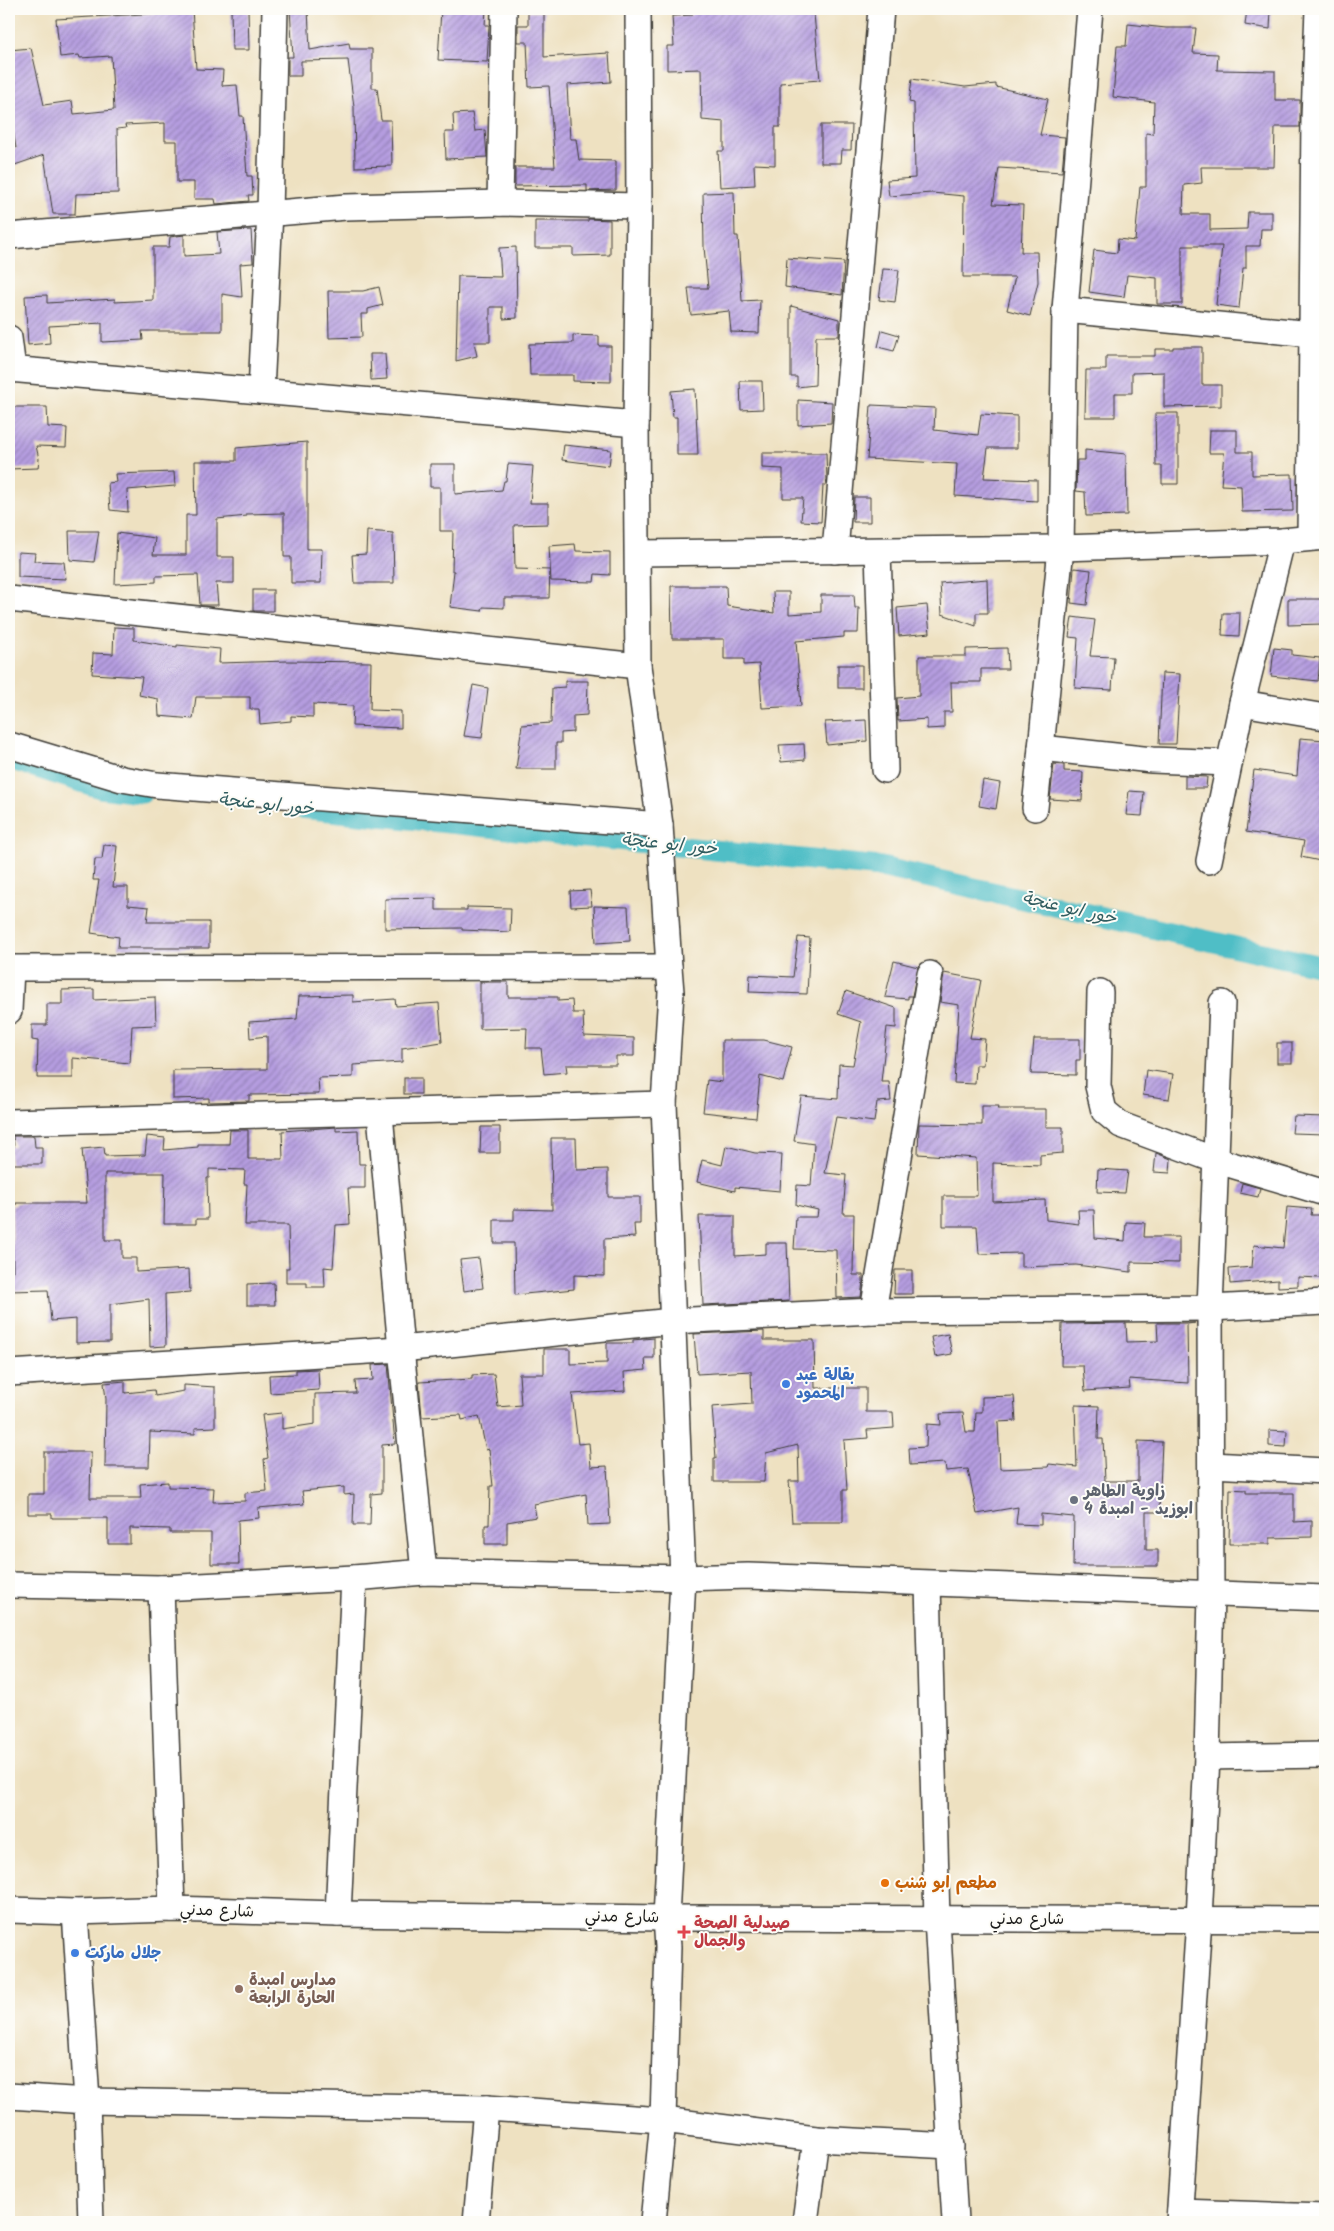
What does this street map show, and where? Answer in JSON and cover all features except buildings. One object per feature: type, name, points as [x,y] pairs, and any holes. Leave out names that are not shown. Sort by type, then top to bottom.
[{"type":"street","points":[[260,391],[270,212],[275,9]]},
{"type":"street","points":[[500,203],[504,9]]},
{"type":"street","points":[[638,9],[639,206],[636,424],[638,666],[660,825],[671,992],[664,1104],[682,1578],[666,1918],[668,1947],[662,2120],[653,2222]]},
{"type":"street","points":[[835,551],[881,9]]},
{"type":"street","points":[[1035,808],[1061,548],[1065,310],[1090,9]]},
{"type":"street","points":[[638,553],[1061,548],[1282,541],[1318,538],[1312,334],[1320,117],[1318,9]]},
{"type":"street","points":[[9,236],[270,212],[346,207],[500,203],[639,206]]},
{"type":"street","points":[[1065,310],[1312,334]]},
{"type":"street","points":[[9,338],[11,369],[636,424]]},
{"type":"street","points":[[1209,861],[1242,703],[1282,541]]},
{"type":"street","points":[[878,551],[885,770]]},
{"type":"street","points":[[9,599],[638,666]]},
{"type":"street","points":[[1242,703],[1325,716]]},
{"type":"street","points":[[9,745],[122,778],[157,785],[660,825]]},
{"type":"street","points":[[1041,748],[1152,760],[1229,763]]},
{"type":"street","points":[[9,1011],[10,968],[669,967]]},
{"type":"street","points":[[873,1311],[930,974]]},
{"type":"street","points":[[1100,992],[1098,1086],[1104,1112],[1120,1125],[1215,1160],[1325,1193]]},
{"type":"street","points":[[1222,1003],[1210,1308],[1211,1594],[1206,1757],[1198,1919],[1179,2217],[1325,2217]]},
{"type":"street","points":[[9,1122],[380,1114],[664,1104]]},
{"type":"street","points":[[380,1114],[401,1349],[424,1572]]},
{"type":"street","points":[[9,1373],[401,1349],[672,1321],[873,1311],[1210,1308],[1325,1302]]},
{"type":"street","points":[[1212,1465],[1325,1471]]},
{"type":"street","points":[[9,1585],[161,1588],[354,1578],[424,1572],[682,1578],[748,1576],[1325,1598]]},
{"type":"street","points":[[338,1914],[354,1578]]},
{"type":"street","points":[[928,1584],[937,1919],[955,2222]]},
{"type":"street","points":[[161,1588],[172,1909]]},
{"type":"street","points":[[1206,1757],[1325,1755]]},
{"type":"street","name":"شارع مدني","points":[[9,1910],[75,1912],[172,1909],[338,1914],[666,1918],[1325,1920]]},
{"type":"street","points":[[75,1912],[87,2102],[91,2222]]},
{"type":"street","points":[[9,2096],[87,2102],[486,2108],[662,2120],[816,2139],[951,2146]]},
{"type":"street","points":[[476,2222],[486,2108]]},
{"type":"street","points":[[806,2222],[816,2139]]},
{"type":"waterway","name":"خور ابو عنجة","points":[[9,759],[100,788],[142,793]]},
{"type":"waterway","name":"خور ابو عنجة","points":[[300,808],[881,867],[1325,967]]},
{"type":"place","name":"بقالة عبد المحمود","points":[[786,1384]]},
{"type":"place","name":"زاوية الطاهر ابوزيد - امبدة 4","points":[[1074,1500]]},
{"type":"place","name":"مطعم ابو شنب","points":[[885,1883]]},
{"type":"place","name":"صيدلية الصحة والجمال","points":[[684,1932]]},
{"type":"place","name":"جلال ماركت","points":[[75,1953]]},
{"type":"place","name":"مدارس امبدة الحارة الرابعة","points":[[239,1989]]}]
